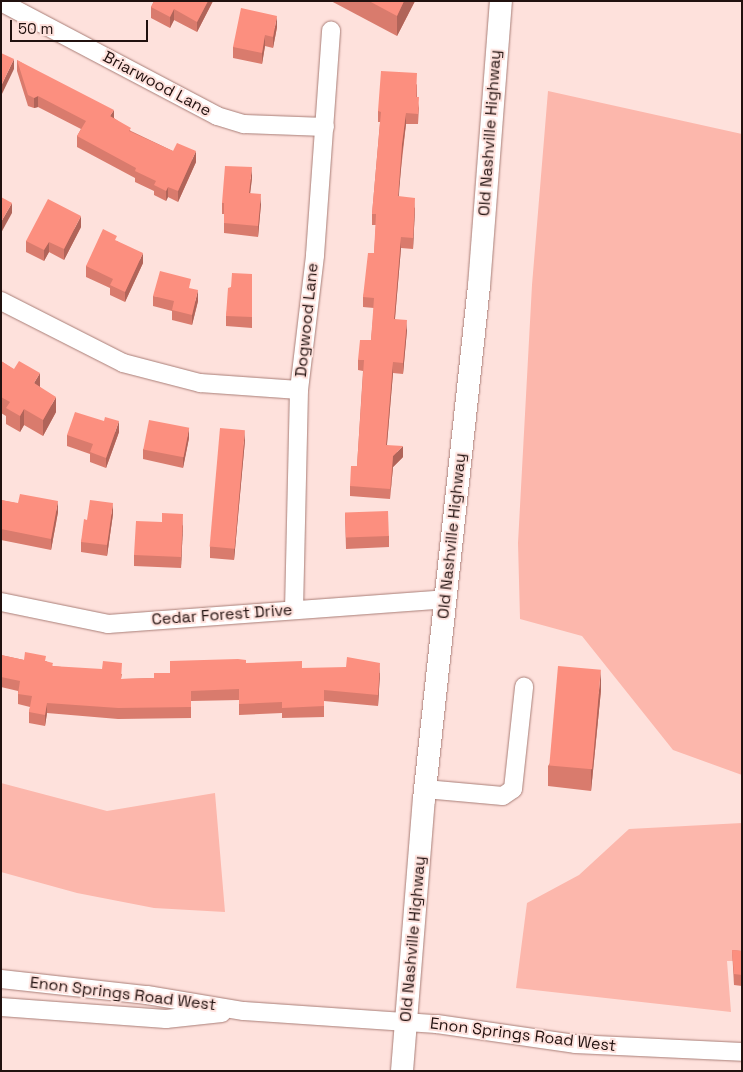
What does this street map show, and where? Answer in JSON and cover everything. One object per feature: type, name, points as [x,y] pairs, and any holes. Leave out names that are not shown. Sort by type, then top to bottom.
[{"type":"main road","name":"Old Nashville Highway","points":[[402,1071],[425,789],[478,286],[501,1]]},
{"type":"street","name":"Briarwood Lane","points":[[1,2],[218,116],[244,124],[324,127]]},
{"type":"street","name":"Dogwood Lane","points":[[294,610],[300,390],[315,256],[331,31]]},
{"type":"street","points":[[1,301],[123,363],[200,383],[300,390]]},
{"type":"street","name":"Cedar Forest Drive","points":[[1,602],[108,624],[445,598]]},
{"type":"street","points":[[425,789],[503,796],[513,790],[524,687]]},
{"type":"street","name":"Enon Springs Road West","points":[[1,979],[147,995],[244,1011],[406,1022],[575,1044],[742,1052]]},
{"type":"street","name":"Enon Springs Road West","points":[[1,1007],[166,1019],[244,1011]]},
{"type":"shaded area","points":[[548,91],[742,134],[742,775],[673,750],[582,636],[520,619],[518,543],[532,285]]},
{"type":"shaded area","points":[[1,783],[107,811],[215,793],[225,912],[154,908],[77,893],[1,872]]},
{"type":"shaded area","points":[[742,823],[742,961],[727,961],[731,1012],[516,988],[527,903],[579,875],[629,829]]},
{"type":"building","points":[[154,1],[208,1],[197,22],[174,9],[170,17],[151,7]]},
{"type":"building","points":[[369,1],[404,1],[397,16]]},
{"type":"building","points":[[241,8],[277,16],[273,37],[265,35],[262,53],[233,47]]},
{"type":"building","points":[[1,53],[14,59],[1,86]]},
{"type":"building","points":[[17,60],[114,110],[110,116],[131,128],[129,131],[173,151],[177,143],[196,151],[178,191],[168,187],[166,191],[154,185],[156,181],[135,171],[136,168],[77,136],[86,121],[38,96],[34,98],[28,95]]},
{"type":"building","points":[[381,71],[417,73],[416,97],[419,97],[418,114],[406,113],[398,196],[415,198],[413,238],[401,237],[394,319],[407,320],[403,363],[393,362],[386,445],[403,446],[393,456],[390,489],[350,486],[351,466],[357,466],[364,360],[358,360],[360,340],[371,340],[374,298],[363,297],[368,253],[374,253],[376,214],[372,214],[381,112],[378,111]]},
{"type":"building","points":[[225,166],[252,167],[249,193],[261,194],[258,226],[224,223],[224,203],[222,203]]},
{"type":"building","points":[[1,197],[12,203],[1,222]]},
{"type":"building","points":[[48,199],[81,216],[64,249],[49,242],[44,250],[26,241]]},
{"type":"building","points":[[103,229],[117,236],[115,240],[143,253],[125,292],[110,285],[113,279],[86,266]]},
{"type":"building","points":[[160,271],[191,279],[189,288],[198,290],[192,315],[172,310],[174,301],[153,296]]},
{"type":"building","points":[[232,273],[252,274],[252,317],[226,316],[228,288],[231,287]]},
{"type":"building","points":[[1,361],[14,369],[19,361],[40,373],[34,383],[56,397],[43,420],[24,409],[20,416],[6,408],[10,402],[1,397]]},
{"type":"building","points":[[75,412],[104,421],[105,417],[119,421],[106,458],[90,452],[93,444],[67,435]]},
{"type":"building","points":[[149,420],[189,428],[184,457],[143,449]]},
{"type":"building","points":[[220,428],[245,430],[235,549],[210,547]]},
{"type":"building","points":[[20,494],[58,501],[51,539],[1,529],[1,500],[18,503]]},
{"type":"building","points":[[90,500],[113,503],[107,545],[81,542],[84,519],[87,520]]},
{"type":"building","points":[[388,511],[389,536],[346,537],[345,513]]},
{"type":"building","points":[[162,513],[183,514],[181,557],[134,555],[136,521],[162,522]]},
{"type":"building","points":[[25,652],[46,656],[45,661],[53,663],[52,666],[102,669],[103,661],[122,663],[121,679],[154,678],[154,673],[170,673],[170,661],[238,659],[246,660],[246,663],[302,661],[302,668],[346,667],[347,657],[380,663],[378,695],[324,690],[324,706],[282,708],[282,702],[239,704],[239,689],[191,691],[191,707],[118,708],[47,703],[45,715],[29,712],[32,696],[18,694],[20,681],[1,677],[1,655],[24,660]]},
{"type":"building","points":[[558,666],[601,670],[592,769],[549,766]]},
{"type":"building","points":[[732,950],[742,951],[742,975],[734,974]]}]
